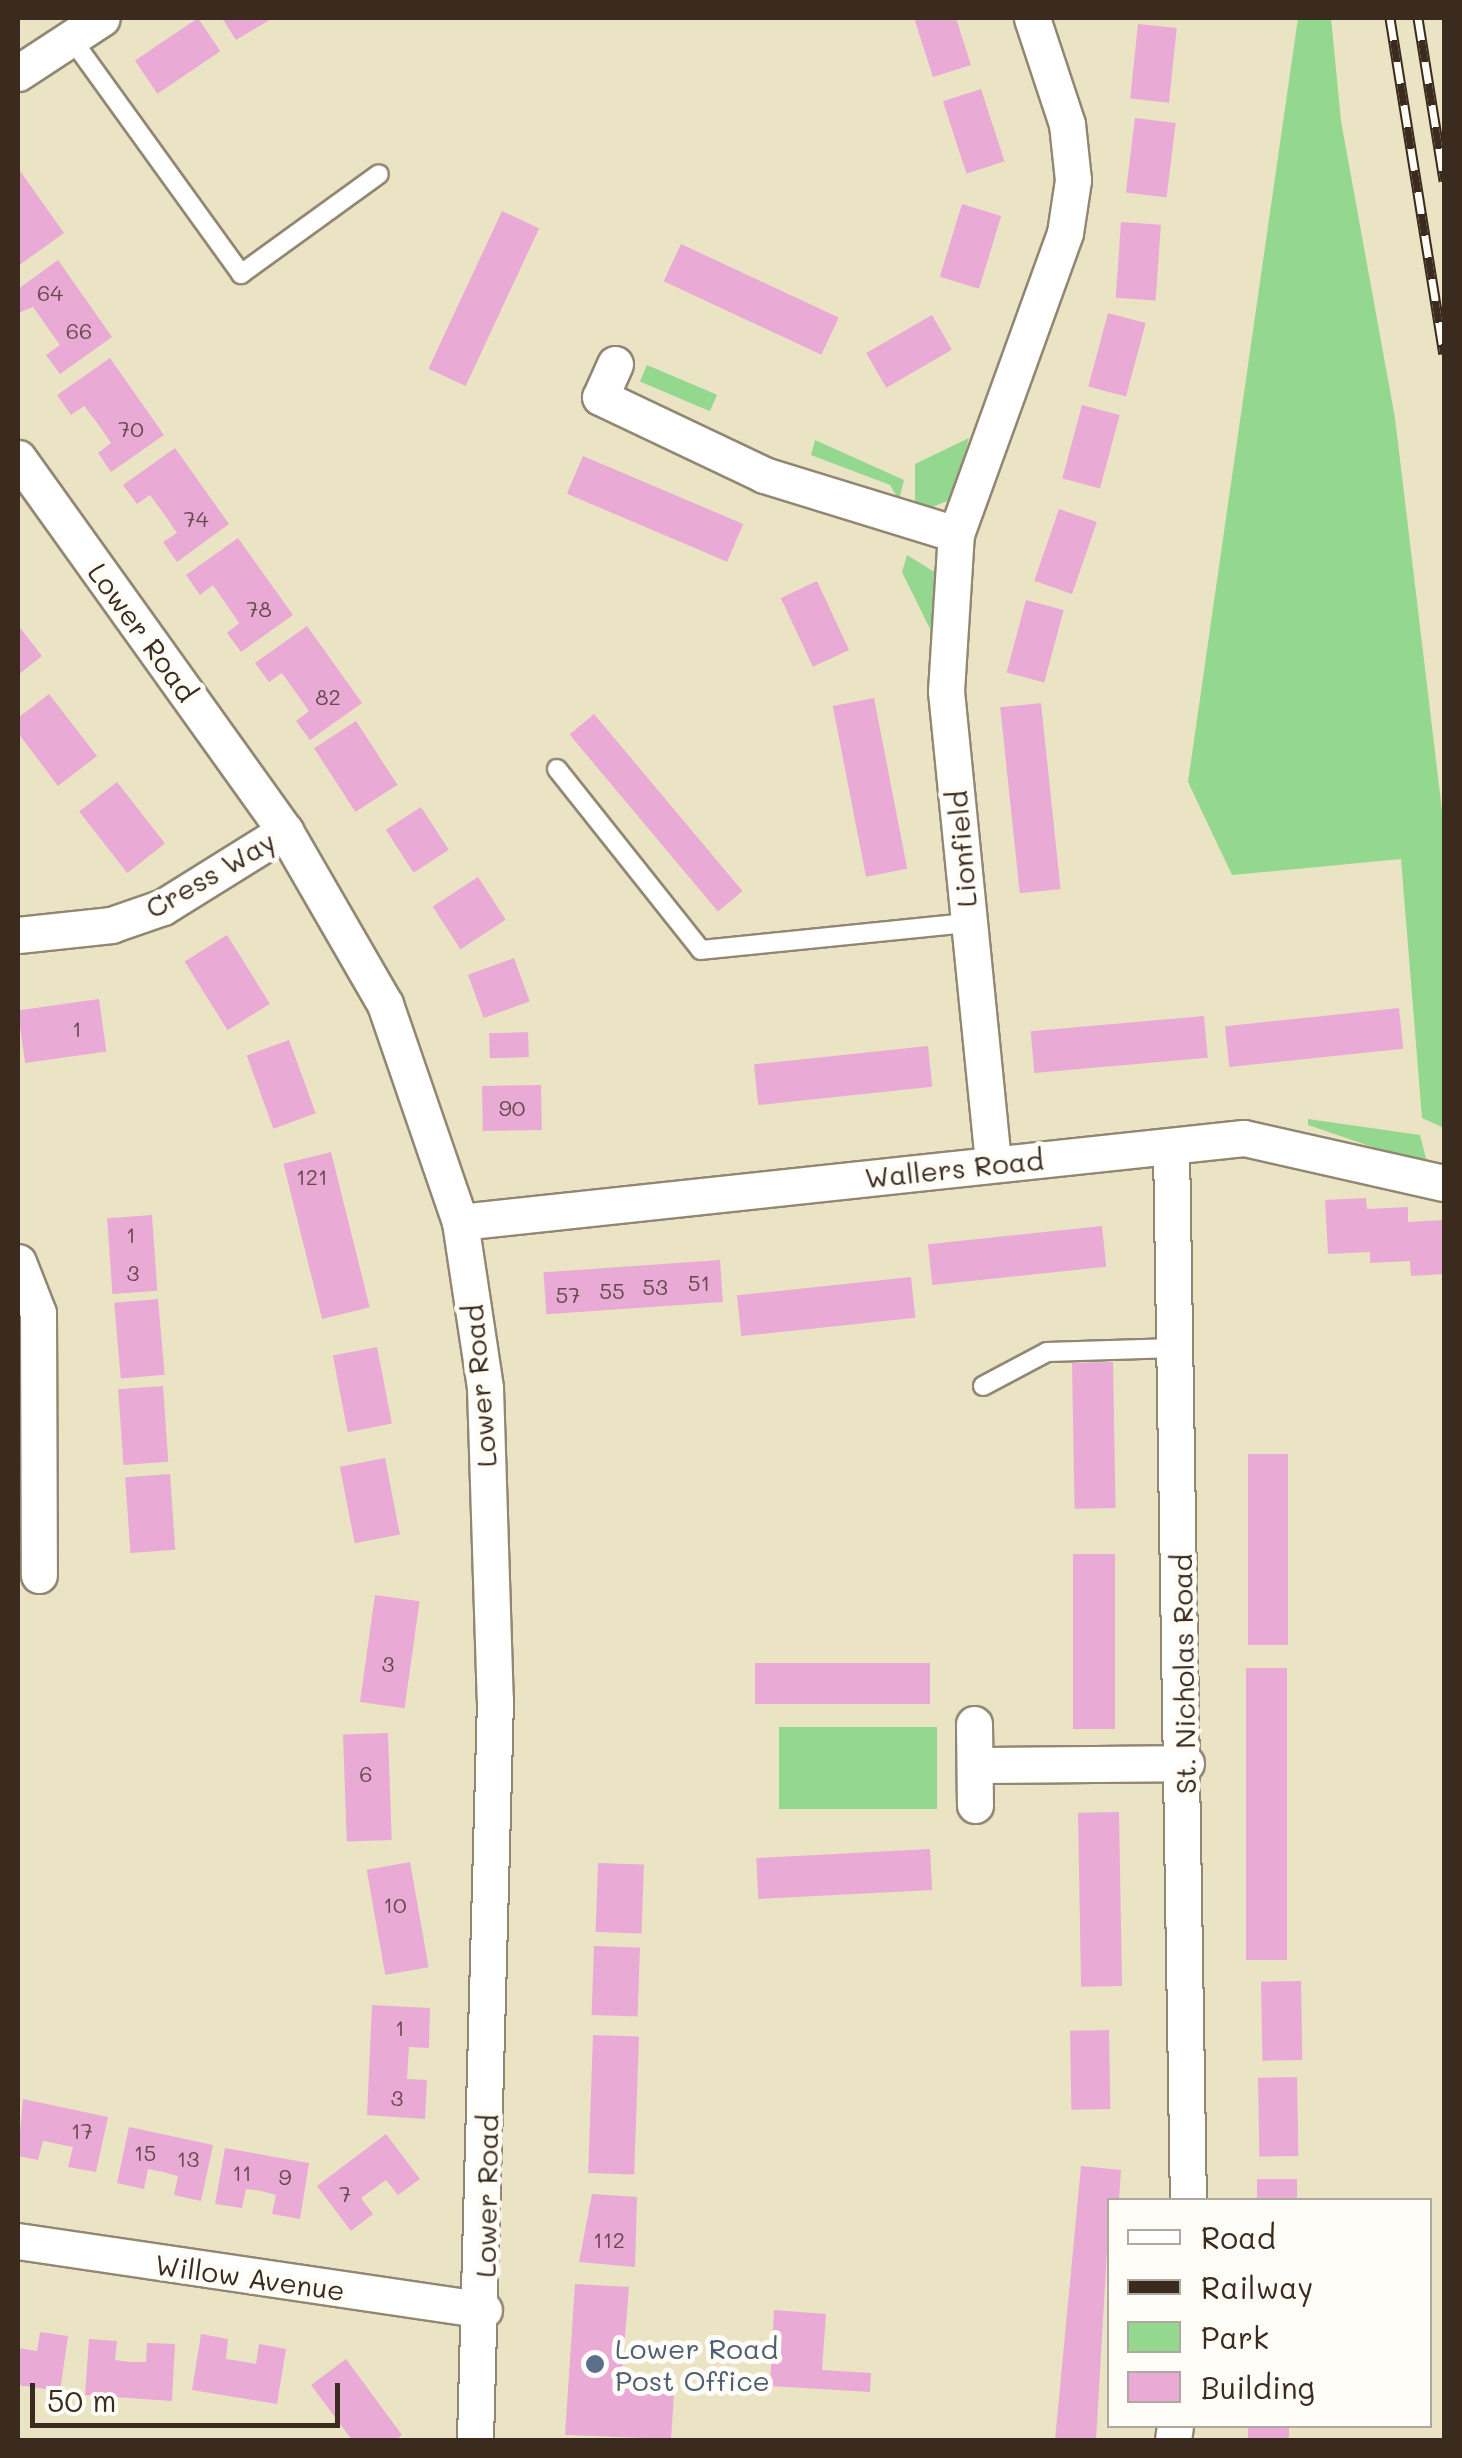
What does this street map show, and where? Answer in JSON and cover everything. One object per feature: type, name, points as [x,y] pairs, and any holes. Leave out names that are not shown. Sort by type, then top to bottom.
[{"type":"street","points":[[18,74],[102,18]]},
{"type":"street","name":"Lionfield","points":[[993,1162],[946,691],[956,534],[1065,233],[1073,180],[1067,124],[1032,18]]},
{"type":"street","points":[[614,364],[600,397],[764,476],[956,534]]},
{"type":"street","name":"Lower Road","points":[[18,458],[285,831],[385,1004],[460,1222],[485,1388],[495,1700],[484,2310],[475,2440]]},
{"type":"street","name":"Cress Way","points":[[18,936],[112,926],[162,906],[285,831]]},
{"type":"street","name":"Wallers Road","points":[[460,1222],[1244,1138],[1444,1183]]},
{"type":"street","name":"St. Nicholas Road","points":[[1171,1147],[1186,1763],[1188,2198]]},
{"type":"street","points":[[18,1262],[38,1313],[27,1494],[39,1575]]},
{"type":"street","points":[[974,1724],[975,1805]]},
{"type":"street","points":[[976,1765],[1186,1763]]},
{"type":"street","name":"Willow Avenue","points":[[18,2241],[484,2310]]},
{"type":"lane","points":[[72,38],[241,274],[379,174]]},
{"type":"lane","points":[[557,769],[701,950],[968,923]]},
{"type":"lane","points":[[983,1386],[1047,1352],[1175,1348]]},
{"type":"green space","points":[[1298,18],[1331,18],[1341,121],[1395,418],[1444,827],[1444,1128],[1422,1118],[1401,859],[1232,875],[1188,782]]},
{"type":"green space","points":[[647,365],[717,395],[710,411],[640,382]]},
{"type":"green space","points":[[969,438],[952,499],[915,514],[915,464]]},
{"type":"green space","points":[[815,440],[904,480],[899,500],[890,485],[811,455]]},
{"type":"green space","points":[[907,555],[936,573],[933,635],[902,572]]},
{"type":"green space","points":[[1308,1119],[1420,1135],[1428,1166],[1308,1125]]},
{"type":"green space","points":[[779,1727],[937,1727],[937,1809],[779,1809]]},
{"type":"building","points":[[198,18],[220,51],[157,94],[135,60]]},
{"type":"building","points":[[222,18],[273,18],[236,40]]},
{"type":"building","points":[[914,18],[956,18],[971,65],[933,77]]},
{"type":"building","points":[[1138,24],[1177,28],[1169,103],[1130,99]]},
{"type":"building","points":[[981,89],[1004,161],[966,174],[943,101]]},
{"type":"building","points":[[1135,118],[1176,123],[1167,197],[1126,192]]},
{"type":"building","points":[[18,168],[64,233],[18,266]]},
{"type":"building","points":[[962,204],[1001,216],[979,289],[940,277]]},
{"type":"building","points":[[502,211],[539,228],[466,386],[428,369]]},
{"type":"building","points":[[1121,222],[1161,225],[1156,301],[1116,298]]},
{"type":"building","points":[[681,244],[839,318],[821,355],[664,281]]},
{"type":"building","points":[[58,260],[112,337],[60,374],[46,355],[60,345],[33,307],[18,313],[18,289]]},
{"type":"building","points":[[1108,313],[1146,323],[1126,397],[1088,386]]},
{"type":"building","points":[[932,315],[952,350],[886,388],[866,353]]},
{"type":"building","points":[[110,358],[164,435],[111,472],[98,453],[111,443],[98,424],[84,406],[71,415],[57,395]]},
{"type":"building","points":[[1082,405],[1120,415],[1100,489],[1062,478]]},
{"type":"building","points":[[175,448],[229,524],[177,562],[163,542],[177,533],[164,514],[150,495],[137,504],[123,485]]},
{"type":"building","points":[[583,456],[743,524],[727,562],[567,494]]},
{"type":"building","points":[[1059,509],[1097,522],[1072,594],[1034,581]]},
{"type":"building","points":[[238,538],[293,615],[241,652],[227,633],[239,623],[213,585],[200,595],[186,575]]},
{"type":"building","points":[[817,581],[849,650],[813,667],[781,598]]},
{"type":"building","points":[[1026,600],[1064,610],[1044,683],[1007,672]]},
{"type":"building","points":[[18,625],[42,656],[18,675]]},
{"type":"building","points":[[307,626],[362,703],[310,740],[296,721],[309,711],[282,673],[269,682],[255,663]]},
{"type":"building","points":[[49,694],[97,756],[58,786],[18,733],[18,718]]},
{"type":"building","points":[[874,698],[907,869],[866,877],[833,706]]},
{"type":"building","points":[[1041,703],[1061,889],[1020,893],[1000,707]]},
{"type":"building","points":[[594,714],[742,891],[718,912],[569,735]]},
{"type":"building","points":[[356,721],[397,785],[355,812],[314,748]]},
{"type":"building","points":[[117,782],[165,843],[127,873],[79,812]]},
{"type":"building","points":[[421,807],[449,850],[414,873],[386,830]]},
{"type":"building","points":[[478,877],[506,920],[460,949],[433,906]]},
{"type":"building","points":[[227,935],[270,1004],[228,1030],[185,961]]},
{"type":"building","points":[[514,958],[530,1001],[484,1018],[468,975]]},
{"type":"building","points":[[99,999],[106,1051],[25,1063],[18,1010]]},
{"type":"building","points":[[1399,1008],[1403,1049],[1229,1067],[1225,1026]]},
{"type":"building","points":[[1204,1016],[1208,1058],[1034,1073],[1031,1031]]},
{"type":"building","points":[[528,1032],[529,1057],[490,1058],[489,1033]]},
{"type":"building","points":[[289,1040],[316,1113],[273,1129],[247,1055]]},
{"type":"building","points":[[928,1046],[932,1087],[758,1105],[754,1064]]},
{"type":"building","points":[[541,1085],[542,1130],[483,1131],[482,1086]]},
{"type":"building","points":[[331,1152],[370,1307],[322,1319],[283,1164]]},
{"type":"building","points":[[1366,1198],[1367,1209],[1408,1207],[1408,1222],[1444,1220],[1444,1274],[1411,1276],[1410,1261],[1370,1263],[1370,1252],[1328,1254],[1325,1200]]},
{"type":"building","points":[[152,1215],[157,1291],[112,1294],[107,1218]]},
{"type":"building","points":[[1102,1226],[1106,1267],[932,1285],[928,1244]]},
{"type":"building","points":[[720,1260],[723,1302],[546,1314],[543,1272]]},
{"type":"building","points":[[911,1277],[915,1318],[741,1336],[737,1295]]},
{"type":"building","points":[[158,1299],[165,1375],[121,1379],[114,1303]]},
{"type":"building","points":[[377,1347],[392,1424],[348,1432],[333,1356]]},
{"type":"building","points":[[1113,1362],[1116,1508],[1075,1509],[1072,1363]]},
{"type":"building","points":[[163,1386],[168,1462],[123,1465],[118,1389]]},
{"type":"building","points":[[1248,1454],[1288,1454],[1288,1645],[1248,1645]]},
{"type":"building","points":[[385,1458],[400,1535],[355,1543],[340,1467]]},
{"type":"building","points":[[170,1474],[175,1550],[130,1553],[125,1477]]},
{"type":"building","points":[[1073,1554],[1115,1554],[1115,1729],[1073,1729]]},
{"type":"building","points":[[375,1595],[420,1601],[405,1708],[360,1702]]},
{"type":"building","points":[[755,1663],[930,1663],[930,1704],[755,1704]]},
{"type":"building","points":[[1246,1668],[1287,1668],[1287,1960],[1246,1960]]},
{"type":"building","points":[[388,1733],[392,1840],[347,1842],[343,1735]]},
{"type":"building","points":[[1119,1812],[1122,1986],[1081,1987],[1078,1813]]},
{"type":"building","points":[[930,1849],[932,1890],[758,1899],[756,1858]]},
{"type":"building","points":[[410,1862],[429,1967],[385,1975],[367,1870]]},
{"type":"building","points":[[598,1863],[644,1865],[642,1934],[596,1932]]},
{"type":"building","points":[[594,1946],[640,1948],[638,2017],[592,2015]]},
{"type":"building","points":[[1301,1981],[1302,2060],[1262,2061],[1261,1982]]},
{"type":"building","points":[[372,2005],[430,2008],[429,2048],[409,2047],[407,2079],[427,2080],[425,2119],[367,2115]]},
{"type":"building","points":[[1109,2030],[1110,2109],[1071,2110],[1070,2031]]},
{"type":"building","points":[[593,2035],[639,2037],[634,2175],[588,2173]]},
{"type":"building","points":[[1297,2077],[1298,2156],[1259,2157],[1258,2078]]},
{"type":"building","points":[[23,2099],[108,2117],[96,2172],[68,2167],[73,2147],[43,2141],[38,2160],[18,2156]]},
{"type":"building","points":[[129,2127],[213,2145],[201,2201],[174,2195],[178,2176],[163,2172],[148,2169],[144,2189],[117,2183]]},
{"type":"building","points":[[386,2134],[420,2179],[398,2195],[386,2180],[361,2198],[373,2214],[351,2231],[317,2186]]},
{"type":"building","points":[[225,2148],[309,2163],[300,2219],[272,2214],[276,2195],[261,2191],[246,2189],[242,2208],[215,2204]]},
{"type":"building","points":[[1081,2166],[1121,2170],[1119,2198],[1107,2198],[1096,2440],[1055,2440]]},
{"type":"building","points":[[1257,2179],[1297,2179],[1297,2198],[1257,2198]]},
{"type":"building","points":[[592,2194],[637,2197],[635,2267],[579,2262]]},
{"type":"building","points":[[575,2284],[629,2287],[622,2373],[675,2378],[671,2439],[565,2435]]},
{"type":"building","points":[[774,2310],[826,2314],[822,2370],[871,2373],[870,2392],[770,2386]]},
{"type":"building","points":[[40,2332],[68,2336],[60,2391],[18,2385],[18,2348],[37,2351]]},
{"type":"building","points":[[201,2334],[228,2339],[226,2359],[256,2364],[259,2344],[286,2349],[277,2404],[192,2390]]},
{"type":"building","points":[[89,2339],[117,2341],[115,2360],[130,2362],[146,2362],[147,2343],[175,2344],[172,2401],[85,2395]]},
{"type":"building","points":[[346,2359],[402,2435],[395,2440],[352,2440],[311,2385]]},
{"type":"building","points":[[1248,2428],[1289,2428],[1289,2440],[1248,2440]]},
{"type":"railway","points":[[1390,18],[1444,354]]},
{"type":"railway","points":[[1418,18],[1444,181]]},
{"type":"place","name":"Lower Road Post Office","points":[[595,2364]]}]
